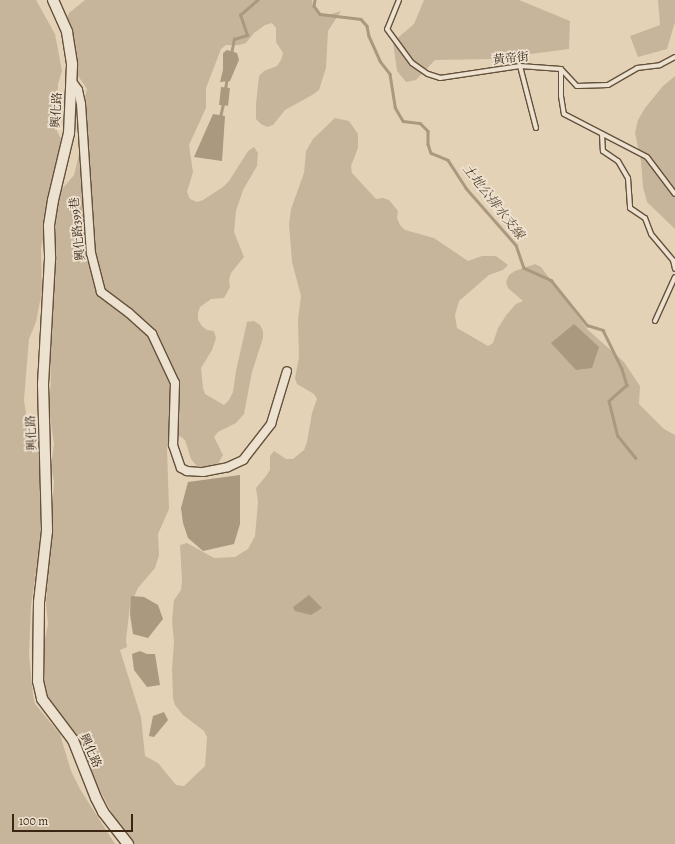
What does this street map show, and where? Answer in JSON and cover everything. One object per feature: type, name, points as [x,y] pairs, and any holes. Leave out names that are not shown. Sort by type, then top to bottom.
[{"type":"street","name":"興化路","points":[[53,0],[60,12],[70,43],[71,80],[69,134],[53,200],[49,226],[50,259],[43,350],[47,531],[39,608],[38,681],[42,699],[73,740],[103,812],[128,844]]},
{"type":"street","name":"興化路399巷","points":[[71,80],[78,90],[81,104],[90,253],[100,292],[129,313],[152,334],[175,383],[173,445],[181,468],[187,471],[202,472],[228,467],[243,460],[271,424],[287,371]]},
{"type":"lane","name":"黃帝街","points":[[399,0],[387,29],[412,63],[428,74],[440,78],[520,66],[561,69]]},
{"type":"lane","points":[[561,69],[577,86],[608,85],[637,68],[660,65],[675,57]]},
{"type":"lane","points":[[520,66],[536,128]]},
{"type":"lane","points":[[561,69],[561,96],[564,114],[647,157],[675,194]]},
{"type":"lane","points":[[602,134],[603,151],[618,161],[628,178],[630,208],[645,218],[651,234],[673,260],[675,269]]},
{"type":"lane","points":[[655,321],[675,277]]},
{"type":"shaded area","points":[[0,0],[36,0],[55,34],[62,71],[58,84],[57,131],[61,139],[60,150],[50,209],[41,248],[42,291],[36,322],[29,339],[24,400],[27,420],[37,447],[42,475],[41,537],[31,606],[29,655],[33,695],[35,704],[60,734],[71,771],[80,789],[115,844],[0,844]]},
{"type":"shaded area","points":[[85,0],[312,0],[313,7],[320,14],[325,16],[341,11],[328,31],[326,68],[319,90],[285,110],[273,125],[267,127],[256,119],[256,104],[259,76],[264,71],[277,66],[283,53],[276,42],[276,28],[272,23],[265,25],[254,33],[246,43],[239,45],[226,45],[221,49],[206,88],[206,108],[189,145],[193,172],[187,192],[190,199],[197,202],[203,200],[223,187],[229,181],[248,151],[254,147],[258,153],[257,166],[243,190],[236,211],[234,232],[244,257],[231,273],[229,280],[230,287],[224,298],[211,299],[200,307],[198,313],[198,320],[202,326],[207,330],[214,331],[216,338],[212,350],[201,368],[205,394],[224,405],[229,400],[233,392],[247,322],[254,321],[260,325],[263,331],[263,338],[252,372],[244,414],[236,423],[218,432],[214,437],[223,455],[216,467],[202,468],[196,465],[191,459],[185,440],[180,436],[170,441],[167,448],[169,509],[158,534],[159,555],[155,568],[138,588],[130,606],[126,640],[127,647],[120,650],[141,717],[145,756],[158,763],[176,785],[184,786],[205,766],[207,737],[204,731],[183,715],[175,705],[173,698],[172,670],[174,642],[172,621],[174,600],[181,590],[182,581],[180,545],[187,543],[214,558],[235,557],[248,549],[255,536],[258,502],[256,488],[270,470],[270,456],[274,451],[286,459],[293,459],[304,450],[307,442],[312,413],[317,399],[314,394],[297,384],[295,378],[299,357],[298,320],[301,296],[292,262],[289,224],[291,209],[304,173],[306,151],[313,139],[335,118],[349,121],[358,134],[358,148],[351,166],[352,173],[376,199],[383,198],[389,200],[398,211],[397,218],[400,225],[405,230],[434,238],[468,261],[482,256],[496,256],[508,265],[503,270],[489,275],[459,301],[455,315],[457,328],[488,346],[493,343],[498,328],[507,314],[516,304],[523,301],[508,288],[506,282],[509,275],[515,271],[535,264],[541,267],[587,329],[624,362],[640,386],[639,404],[664,429],[675,435],[675,844],[132,844],[116,821],[83,758],[77,741],[44,691],[41,659],[48,624],[46,605],[54,481],[51,465],[54,444],[49,410],[51,377],[48,336],[55,253],[56,196],[74,175],[80,150],[82,110],[87,89],[76,73],[72,31],[67,18],[69,13]]},
{"type":"shaded area","points":[[424,0],[519,0],[570,21],[569,49],[493,59],[435,60],[416,80],[406,82],[397,71],[393,42],[414,24]]},
{"type":"shaded area","points":[[658,0],[675,0],[675,22],[667,49],[638,57],[630,36],[660,25]]},
{"type":"shaded area","points":[[227,50],[237,53],[239,60],[230,81],[220,82],[223,70],[223,53]]},
{"type":"shaded area","points":[[675,76],[675,229],[647,202],[643,187],[641,161],[635,133],[638,120],[645,108],[663,86]]},
{"type":"shaded area","points":[[221,87],[230,88],[228,106],[219,105]]},
{"type":"shaded area","points":[[213,114],[225,116],[222,161],[194,157]]},
{"type":"shaded area","points":[[574,324],[599,347],[592,368],[576,370],[551,343]]},
{"type":"shaded area","points":[[240,475],[240,524],[234,544],[203,551],[188,538],[183,523],[181,508],[188,482]]},
{"type":"shaded area","points":[[309,595],[322,608],[311,615],[295,611],[293,607]]},
{"type":"shaded area","points":[[131,596],[144,597],[158,605],[163,619],[148,638],[133,634],[130,614]]},
{"type":"shaded area","points":[[140,651],[147,654],[155,654],[160,685],[147,687],[134,670],[132,654]]},
{"type":"shaded area","points":[[164,712],[168,720],[154,737],[149,736],[153,716]]},
{"type":"waterway","points":[[231,54],[234,39],[247,35],[240,15],[257,0]]},
{"type":"waterway","name":"土地公排水支線","points":[[315,0],[314,6],[320,14],[361,19],[367,26],[369,36],[380,61],[390,74],[395,107],[403,121],[420,123],[428,131],[428,144],[431,153],[448,160],[466,188],[516,245],[524,268],[551,280],[587,325],[603,330],[622,369],[627,385],[609,401],[618,436],[636,458]]},
{"type":"waterway","points":[[225,89],[227,78]]},
{"type":"waterway","points":[[220,117],[223,104]]}]
